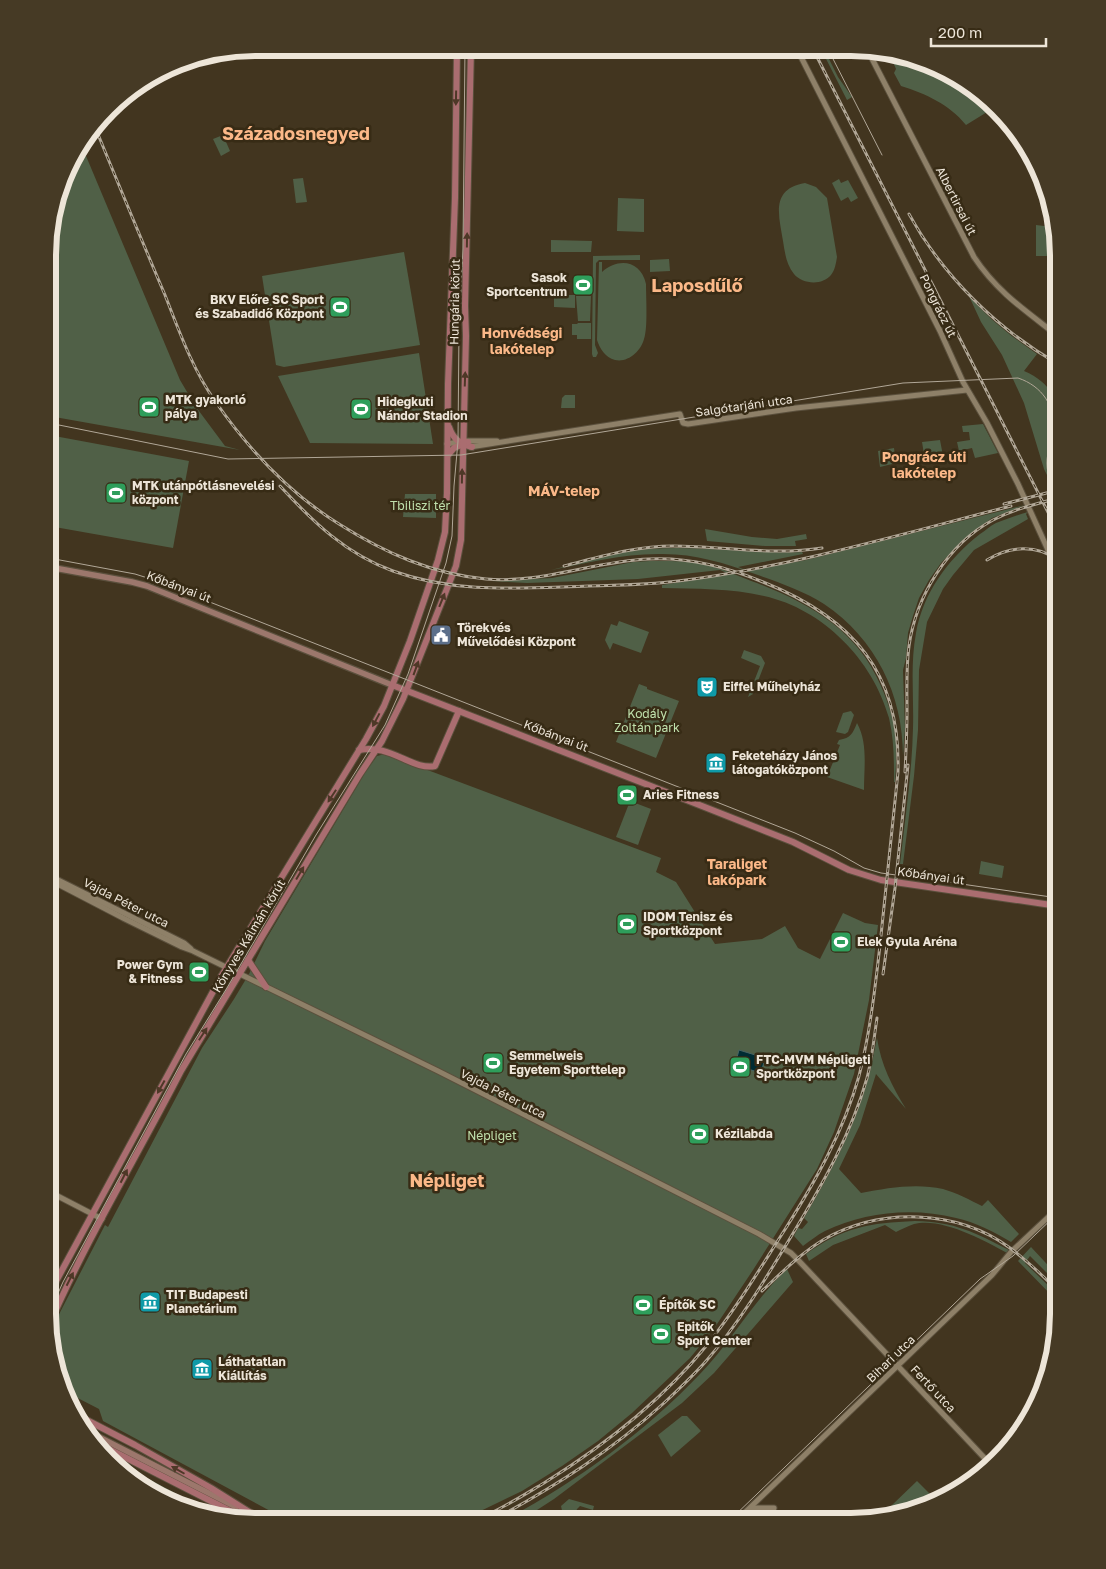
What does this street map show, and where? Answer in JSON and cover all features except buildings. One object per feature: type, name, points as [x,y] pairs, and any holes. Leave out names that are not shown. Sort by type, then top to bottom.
[{"type":"main road","name":"Hungária körút","points":[[443,542],[447,508],[457,56]]},
{"type":"main road","name":"Hungária körút","points":[[459,556],[461,540],[471,56]]},
{"type":"main road","points":[[448,421],[451,433],[463,446]]},
{"type":"main road","points":[[447,444],[463,446]]},
{"type":"main road","points":[[447,459],[451,452],[463,446]]},
{"type":"main road","name":"Könyves Kálmán körút","points":[[56,1281],[227,968],[360,750],[381,712],[425,600],[443,542]]},
{"type":"main road","name":"Könyves Kálmán körút","points":[[56,1309],[68,1282],[159,1115],[181,1070],[360,774],[382,741],[406,691],[459,556]]},
{"type":"main road","name":"Kőbányai út","points":[[56,568],[147,586],[406,691],[600,765],[785,839],[864,876],[880,880],[1050,905]]},
{"type":"main road","points":[[360,750],[377,749],[426,767],[435,766],[459,711]]},
{"type":"main road","points":[[248,960],[266,987]]},
{"type":"main road","points":[[88,1421],[211,1488],[244,1512]]},
{"type":"main road","points":[[99,1437],[242,1512]]},
{"type":"main road","points":[[109,1449],[235,1511]]},
{"type":"main road","points":[[208,1493],[235,1511]]},
{"type":"street","name":"Pongrácz út","points":[[802,56],[940,330],[967,390],[987,422],[1018,484],[1050,554]]},
{"type":"street","name":"Albertirsai út","points":[[871,58],[968,248],[978,264],[1004,295],[1050,330]]},
{"type":"street","name":"Salgótarjáni utca","points":[[463,446],[502,442],[680,414],[683,423],[688,424],[796,408],[967,390]]},
{"type":"street","name":"Vajda Péter utca","points":[[56,879],[184,943],[194,951],[239,975],[438,1072],[759,1234],[791,1253],[798,1261]]},
{"type":"street","name":"Vajda Péter utca","points":[[56,884],[182,948],[194,951]]},
{"type":"street","points":[[56,1195],[102,1219]]},
{"type":"street","name":"Bihari utca","points":[[745,1513],[992,1275],[1011,1252],[1050,1215]]},
{"type":"street","name":"Fertő utca","points":[[798,1261],[986,1460]]},
{"type":"street","points":[[750,1508],[774,1508]]},
{"type":"green space","points":[[825,56],[828,56],[838,77],[852,97],[847,100]]},
{"type":"green space","points":[[887,60],[927,71],[972,97],[988,111],[966,125],[945,106],[901,86],[894,73],[896,69],[893,62]]},
{"type":"green space","points":[[223,135],[230,151],[221,156],[213,139]]},
{"type":"green space","points":[[85,153],[180,380],[196,407],[225,446],[240,450],[56,417],[56,255],[58,229],[71,179]]},
{"type":"green space","points":[[303,178],[307,202],[296,203],[293,179]]},
{"type":"green space","points":[[839,179],[841,183],[848,180],[858,198],[851,202],[848,197],[841,201],[832,183]]},
{"type":"green space","points":[[805,183],[816,187],[827,198],[837,257],[831,275],[823,281],[817,282],[802,280],[791,270],[785,254],[780,222],[779,205],[782,197],[786,191],[794,186]]},
{"type":"green space","points":[[618,198],[644,199],[644,232],[617,231]]},
{"type":"green space","points":[[1036,225],[1048,226],[1050,256],[1036,256]]},
{"type":"green space","points":[[551,240],[592,241],[591,252],[551,252]]},
{"type":"green space","name":"BKV Előre SC Sport és Szabadidő Központ","points":[[404,252],[420,345],[284,367],[276,365],[262,276]]},
{"type":"green space","points":[[640,255],[640,260],[599,260],[596,263],[595,345],[598,353],[596,357],[593,357],[593,256]]},
{"type":"green space","points":[[669,259],[670,271],[650,272],[650,260]]},
{"type":"green space","points":[[599,262],[602,262],[602,272],[615,264],[622,263],[634,266],[643,276],[646,284],[644,339],[637,352],[625,360],[615,360],[608,357],[601,349],[597,340]]},
{"type":"green space","points":[[968,294],[1000,327],[1037,354],[1024,371],[1040,380],[1050,391],[1050,481],[1044,469],[1024,403],[1002,355],[981,322]]},
{"type":"green space","points":[[554,295],[575,295],[575,308],[554,307]]},
{"type":"green space","points":[[576,296],[591,296],[590,321],[578,321]]},
{"type":"green space","points":[[591,323],[591,339],[577,339],[577,335],[572,335],[572,324]]},
{"type":"green space","name":"Hidegkuti Nándor Stadion","points":[[419,353],[433,444],[310,443],[278,376]]},
{"type":"green space","points":[[565,395],[575,395],[575,408],[561,408],[562,398]]},
{"type":"green space","points":[[983,424],[998,453],[975,458],[972,448],[959,451],[957,442],[970,440],[969,432],[963,432],[962,426]]},
{"type":"green space","name":"MTK utánpótlásnevelési központ","points":[[56,436],[189,461],[173,548],[56,527]]},
{"type":"green space","points":[[940,440],[944,461],[932,463],[930,453],[924,454],[922,442]]},
{"type":"green space","points":[[894,448],[896,463],[880,467],[878,451]]},
{"type":"green space","name":"Tbiliszi tér","points":[[405,494],[436,494],[436,518],[403,517]]},
{"type":"green space","points":[[1025,505],[992,518],[963,540],[941,563],[919,598],[908,633],[903,670],[905,729],[903,756],[902,733],[892,690],[872,651],[842,618],[824,604],[808,595],[732,566],[698,557],[675,554],[621,557],[551,570],[612,554],[649,549],[687,548],[802,552],[803,554],[738,567],[748,571],[806,560]]},
{"type":"green space","points":[[1028,512],[1026,514],[1028,519],[974,550],[943,589],[927,622],[919,670],[918,730],[914,776],[903,864],[900,864],[912,745],[914,645],[919,618],[924,604],[939,578],[957,554],[968,544],[996,523]]},
{"type":"green space","points":[[705,529],[777,539],[806,534],[807,539],[795,541],[796,546],[765,546],[707,541]]},
{"type":"green space","points":[[633,562],[693,562],[726,571],[796,600],[830,621],[845,634],[871,666],[888,704],[896,737],[895,782],[891,726],[871,676],[843,640],[806,612],[786,603],[752,593],[713,589],[662,588],[662,585],[729,574],[720,570],[638,579],[527,583],[491,581],[552,578]]},
{"type":"green space","points":[[619,621],[649,632],[641,653],[613,643],[610,650],[605,640],[611,624],[617,626]]},
{"type":"green space","points":[[744,650],[761,656],[765,663],[753,694],[748,697],[760,666],[741,658]]},
{"type":"green space","name":"Kodály Zoltán park","points":[[639,684],[679,701],[656,758],[616,742]]},
{"type":"green space","points":[[851,711],[854,715],[848,732],[845,734],[836,732],[843,713]]},
{"type":"green space","points":[[857,723],[864,747],[864,790],[827,777],[840,745],[837,744],[839,740],[851,734]]},
{"type":"green space","name":"Népliget","points":[[385,754],[661,858],[656,872],[676,882],[715,944],[762,939],[785,926],[798,948],[820,959],[843,913],[865,923],[878,925],[869,1000],[854,1074],[834,1132],[817,1169],[713,1330],[690,1358],[632,1413],[598,1441],[562,1466],[522,1491],[476,1513],[274,1513],[103,1421],[99,1409],[74,1396],[60,1353],[56,1319],[105,1225],[108,1227],[202,1048],[249,974],[265,941],[377,756]]},
{"type":"green space","points":[[630,801],[651,809],[638,845],[616,837]]},
{"type":"green space","points":[[981,861],[1004,866],[1002,878],[979,874]]},
{"type":"green space","points":[[877,1038],[881,1057],[888,1075],[906,1109],[876,1074],[860,1125],[839,1169],[861,1193],[891,1188],[922,1186],[943,1189],[982,1206],[988,1200],[1019,1234],[1011,1242],[991,1231],[956,1218],[906,1212],[856,1219],[825,1231],[803,1246],[794,1236],[798,1228],[802,1229],[808,1222],[804,1218],[832,1168],[856,1116],[868,1079]]},
{"type":"green space","points":[[915,1221],[942,1223],[964,1229],[1009,1250],[1007,1253],[962,1231],[937,1224],[925,1223],[914,1224],[896,1232],[885,1225],[833,1245],[809,1261],[806,1254],[845,1232],[858,1228],[884,1223]]},
{"type":"green space","points":[[1031,1247],[1050,1267],[1050,1276],[1030,1256],[1025,1263],[1050,1287],[1050,1294],[1018,1261]]},
{"type":"green space","points":[[787,1269],[793,1282],[714,1373],[682,1403],[554,1499],[532,1513],[517,1513],[557,1490],[608,1455],[655,1417],[712,1361],[775,1281]]},
{"type":"green space","points":[[682,1416],[687,1416],[701,1431],[671,1457],[658,1435]]},
{"type":"green space","points":[[147,1478],[190,1502],[179,1498],[148,1481]]},
{"type":"green space","points":[[917,1481],[932,1496],[902,1506],[891,1509],[890,1507]]},
{"type":"green space","points":[[569,1499],[594,1506],[593,1510],[580,1506],[576,1513],[563,1513],[561,1506]]},
{"type":"water","points":[[739,1050],[765,1058],[761,1073],[735,1065]]},
{"type":"tram line","points":[[56,1298],[186,1054],[227,988],[316,835],[385,725],[408,674],[446,563],[452,536],[458,441],[459,328],[463,249],[465,56]]},
{"type":"tram line","points":[[832,56],[882,155]]},
{"type":"tram line","points":[[56,424],[228,459],[461,455],[903,383],[1018,378],[1034,386],[1046,398],[1050,406]]},
{"type":"tram line","points":[[1050,446],[1047,463],[1050,482]]},
{"type":"tram line","points":[[56,559],[135,574],[154,580],[795,833],[834,851],[864,868],[881,873],[1050,897]]},
{"type":"tram line","points":[[737,1513],[980,1279],[1013,1256],[1050,1221]]},
{"type":"railway","points":[[817,56],[1050,516]]},
{"type":"railway","points":[[98,133],[187,350],[207,389],[228,419],[256,453],[303,499],[321,512],[391,553],[428,567],[486,579],[507,580],[527,578],[649,559],[693,561],[736,572],[795,596],[822,613],[846,632],[865,653],[880,678],[891,706],[897,737],[898,772],[872,1011],[859,1076],[845,1117],[827,1156],[795,1213],[738,1303],[690,1365],[652,1403],[611,1437],[544,1483],[492,1513]]},
{"type":"railway","points":[[909,214],[938,259],[973,299],[1014,335],[1050,359]]},
{"type":"railway","points":[[280,486],[331,536],[360,556],[376,564],[414,578],[434,582],[498,588],[649,584],[720,575],[846,549],[1011,506]]},
{"type":"railway","points":[[1004,504],[1050,492]]},
{"type":"railway","points":[[905,772],[909,646],[913,627],[927,590],[948,557],[977,530],[1009,513],[1050,500]]},
{"type":"railway","points":[[564,566],[618,553],[659,546],[785,551],[822,548]]},
{"type":"railway","points":[[987,560],[1005,552],[1023,549],[1032,549],[1050,555]]},
{"type":"railway","points":[[883,974],[895,888],[908,765]]},
{"type":"railway","points":[[505,1513],[561,1481],[624,1437],[686,1382],[731,1330],[803,1216],[844,1140],[867,1078],[877,1018]]},
{"type":"railway","points":[[762,1291],[806,1251],[845,1229],[893,1218],[918,1217],[943,1220],[989,1235],[1023,1258],[1050,1283]]},
{"type":"place","name":"Sasok Sportcentrum","points":[[583,285]]},
{"type":"place","name":"BKV Előre SC Sport és Szabadidő Központ","points":[[340,307]]},
{"type":"place","name":"MTK gyakorló pálya","points":[[149,407]]},
{"type":"place","name":"Hidegkuti Nándor Stadion","points":[[361,409]]},
{"type":"place","name":"MTK utánpótlásnevelési központ","points":[[116,493]]},
{"type":"place","name":"Törekvés Művelődési Központ","points":[[441,635]]},
{"type":"place","name":"Eiffel Műhelyház","points":[[707,687]]},
{"type":"place","name":"Feketeházy János látogatóközpont","points":[[716,763]]},
{"type":"place","name":"Aries Fitness","points":[[627,795]]},
{"type":"place","name":"IDOM Tenisz és Sportközpont","points":[[627,924]]},
{"type":"place","name":"Elek Gyula Aréna","points":[[841,942]]},
{"type":"place","name":"Power Gym & Fitness","points":[[199,972]]},
{"type":"place","name":"Semmelweis Egyetem Sporttelep","points":[[493,1063]]},
{"type":"place","name":"FTC-MVM Népligeti Sportközpont","points":[[740,1067]]},
{"type":"place","name":"Kézilabda","points":[[699,1134]]},
{"type":"place","name":"TIT Budapesti Planetárium","points":[[150,1302]]},
{"type":"place","name":"Építők SC","points":[[643,1305]]},
{"type":"place","name":"Epitők Sport Center","points":[[661,1334]]},
{"type":"place","name":"Láthatatlan Kiállítás","points":[[202,1369]]},
{"type":"district","name":"Századosnegyed","points":[[296,134]]},
{"type":"district","name":"Laposdűlő","points":[[697,286]]},
{"type":"district","name":"Honvédségi lakótelep","points":[[522,342]]},
{"type":"district","name":"Pongrácz úti lakótelep","points":[[924,466]]},
{"type":"district","name":"MÁV-telep","points":[[564,491]]},
{"type":"district","name":"Taraliget lakópark","points":[[737,872]]},
{"type":"district","name":"Népliget","points":[[447,1181]]}]
